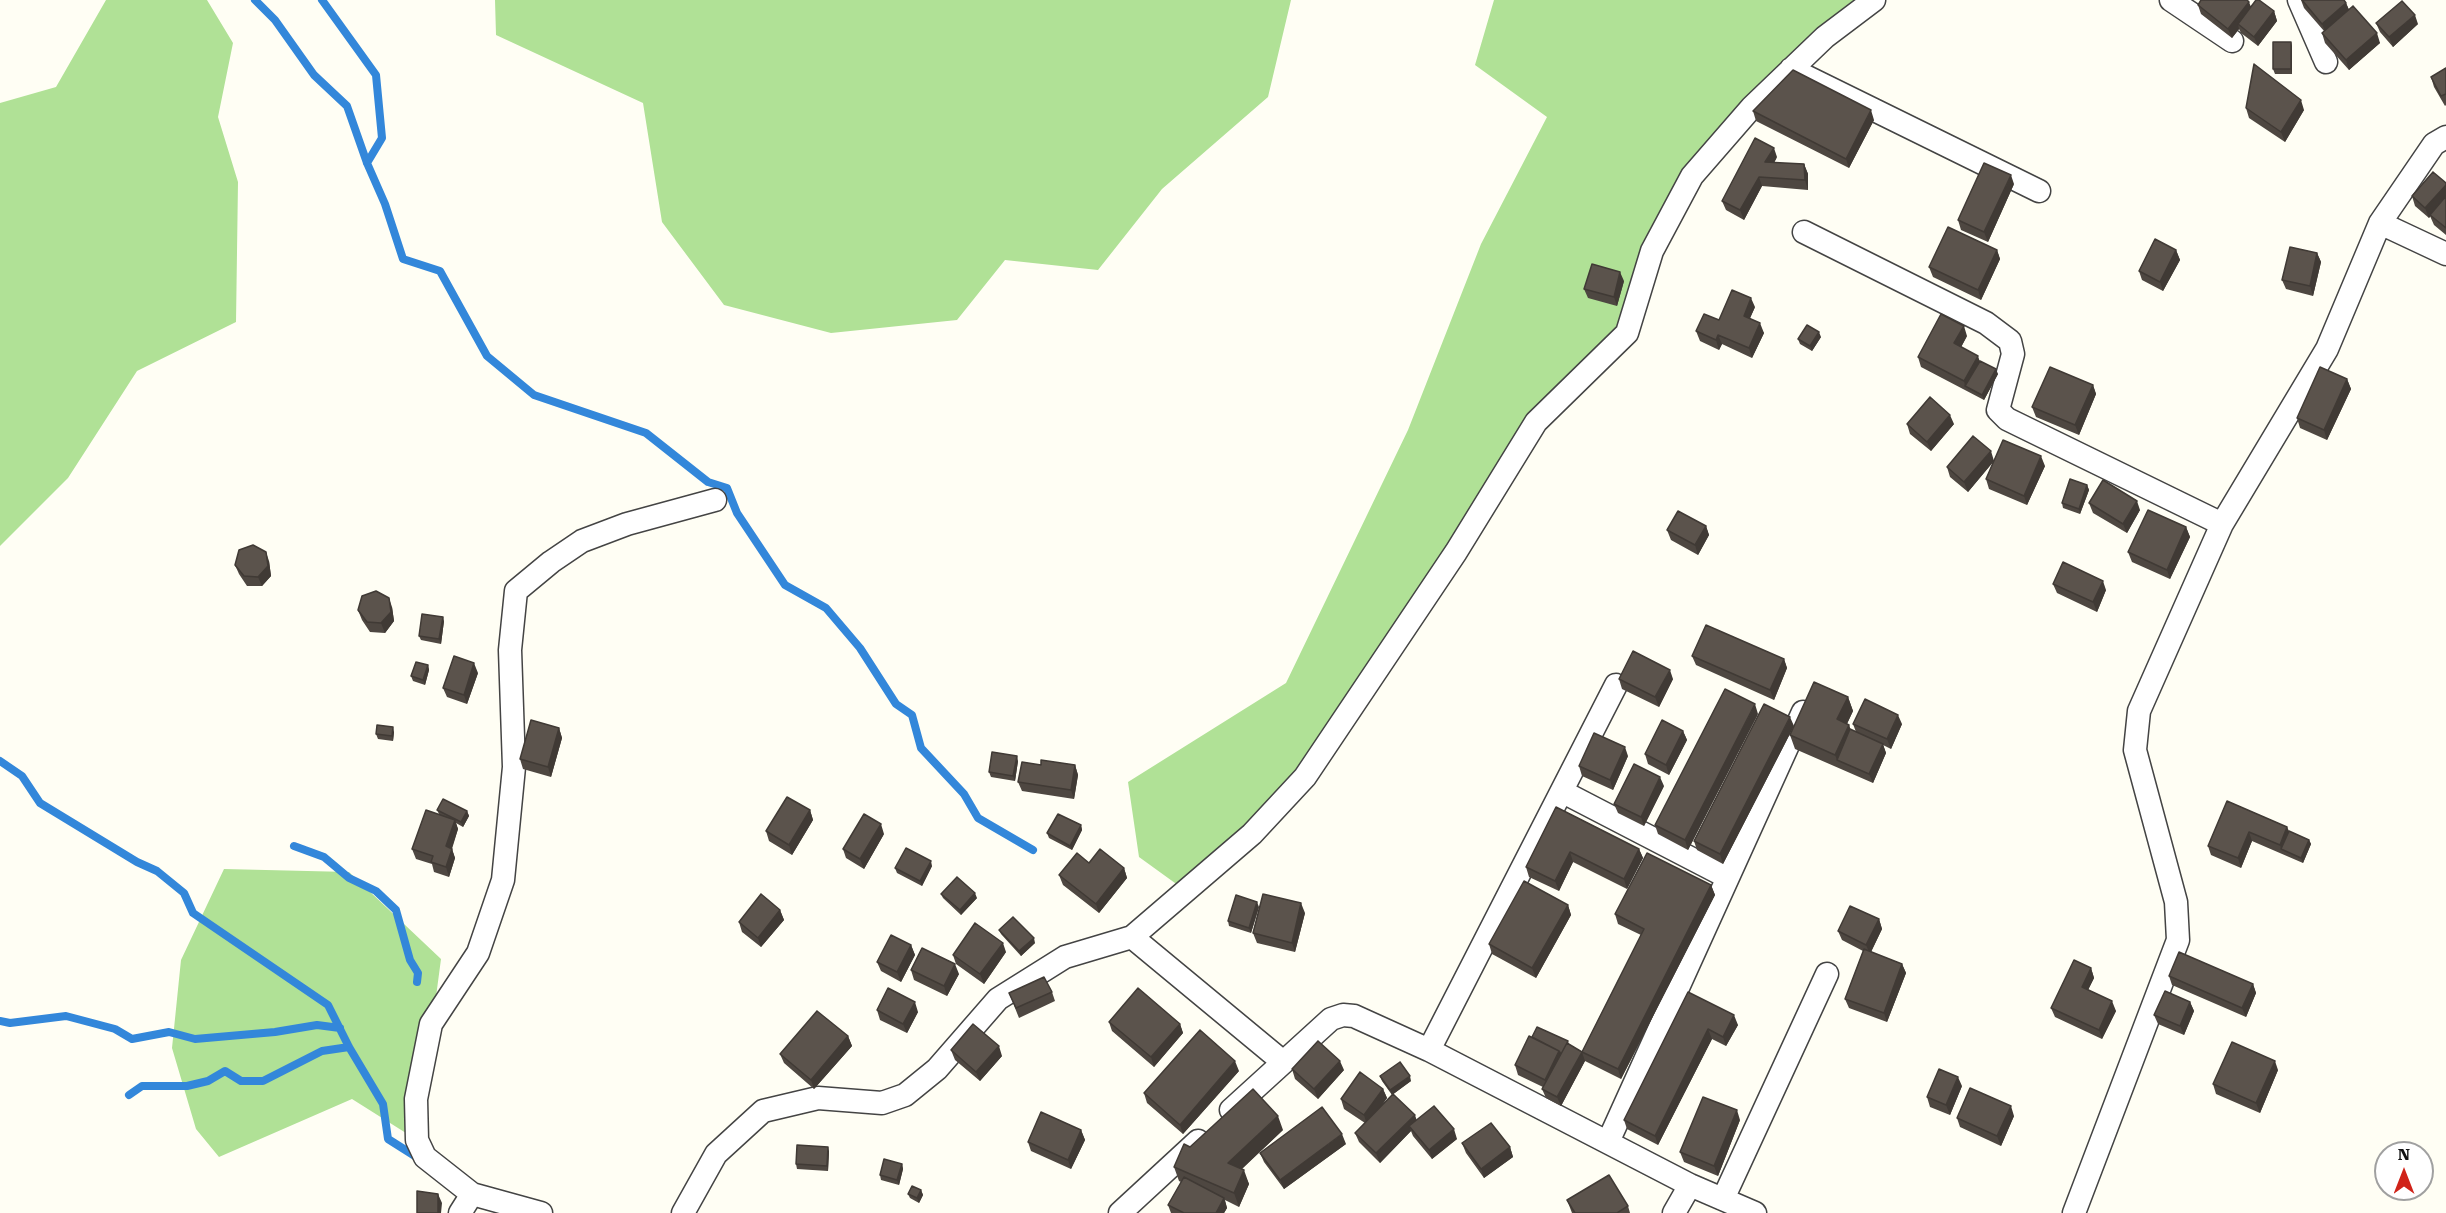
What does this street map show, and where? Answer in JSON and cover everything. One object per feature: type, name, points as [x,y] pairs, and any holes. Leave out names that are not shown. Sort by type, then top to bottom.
[{"type":"street","points":[[682,1213],[716,1154],[763,1111],[818,1098],[882,1103],[905,1095],[937,1069],[998,999],[1065,957],[1132,937],[1252,834],[1305,777],[1456,552],[1536,422],[1628,333],[1652,251],[1692,176],[1752,106],[1825,37],[1874,0]]},
{"type":"street","points":[[2171,0],[2232,41]]},
{"type":"street","points":[[2299,0],[2326,62]]},
{"type":"street","points":[[1791,69],[2039,191]]},
{"type":"street","points":[[2074,1213],[2178,940],[2176,902],[2135,750],[2139,711],[2222,524],[2327,349],[2380,223],[2434,144],[2446,138]]},
{"type":"street","points":[[2380,223],[2446,254]]},
{"type":"street","points":[[1804,232],[1986,323],[2010,341],[2013,354],[1998,410],[2007,419],[2222,524]]},
{"type":"street","points":[[541,1213],[472,1194],[425,1157],[417,1140],[416,1099],[431,1024],[478,952],[503,880],[514,767],[510,650],[516,591],[551,562],[582,541],[627,524],[715,500]]},
{"type":"street","points":[[1429,1050],[1616,685]]},
{"type":"street","points":[[1608,1142],[1812,694]]},
{"type":"street","points":[[1563,792],[1727,877]]},
{"type":"street","points":[[1132,937],[1283,1062]]},
{"type":"street","points":[[1723,1199],[1827,974]]},
{"type":"street","points":[[1120,1213],[1331,1019],[1343,1014],[1354,1016],[1429,1050],[1690,1185],[1755,1213]]},
{"type":"street","points":[[1674,1213],[1690,1185]]},
{"type":"street","points":[[460,1213],[472,1194]]},
{"type":"green space","points":[[106,0],[207,0],[233,43],[218,117],[238,182],[236,322],[137,371],[68,478],[0,546],[0,103],[56,87]]},
{"type":"green space","points":[[495,0],[1291,0],[1268,97],[1162,189],[1098,270],[1005,260],[957,320],[831,333],[724,305],[662,222],[643,103],[496,35]]},
{"type":"green space","points":[[1494,0],[1874,0],[1692,176],[1627,333],[1536,422],[1305,777],[1186,891],[1139,857],[1128,782],[1286,683],[1408,430],[1481,244],[1547,117],[1475,65]]},
{"type":"green space","points":[[224,869],[349,872],[441,959],[417,1140],[352,1099],[219,1157],[196,1129],[172,1048],[181,960]]},
{"type":"building","points":[[2201,0],[2247,0],[2249,2],[2228,29],[2198,5]]},
{"type":"building","points":[[2256,0],[2274,11],[2254,37],[2238,24]]},
{"type":"building","points":[[2302,0],[2344,0],[2346,3],[2322,24]]},
{"type":"building","points":[[2402,1],[2415,15],[2389,37],[2376,23]]},
{"type":"building","points":[[2353,6],[2377,33],[2346,60],[2322,33]]},
{"type":"building","points":[[2273,42],[2291,42],[2291,69],[2273,69]]},
{"type":"building","points":[[2254,64],[2301,100],[2281,132],[2246,108]]},
{"type":"building","points":[[2446,68],[2446,94],[2441,96],[2431,77]]},
{"type":"building","points":[[1793,70],[1871,110],[1846,159],[1753,111]]},
{"type":"building","points":[[1755,138],[1774,148],[1765,162],[1804,164],[1805,180],[1759,177],[1740,210],[1722,201]]},
{"type":"building","points":[[1984,163],[2011,175],[1984,232],[1958,220]]},
{"type":"building","points":[[2433,172],[2446,185],[2425,208],[2412,196]]},
{"type":"building","points":[[2446,196],[2446,228],[2430,215]]},
{"type":"building","points":[[1948,227],[1997,250],[1978,290],[1929,267]]},
{"type":"building","points":[[2155,239],[2176,250],[2160,282],[2139,271]]},
{"type":"building","points":[[2290,247],[2317,253],[2310,286],[2282,280]]},
{"type":"building","points":[[1592,264],[1620,272],[1614,297],[1584,289]]},
{"type":"building","points":[[1732,290],[1751,298],[1744,316],[1760,323],[1749,348],[1718,335],[1716,340],[1696,331],[1704,314],[1719,320]]},
{"type":"building","points":[[1941,314],[1964,326],[1954,343],[1978,356],[1964,381],[1918,357]]},
{"type":"building","points":[[1807,325],[1819,332],[1810,346],[1798,339]]},
{"type":"building","points":[[1980,361],[1996,369],[1982,395],[1965,386]]},
{"type":"building","points":[[2050,367],[2093,385],[2075,425],[2032,407]]},
{"type":"building","points":[[2320,367],[2347,379],[2324,430],[2297,418]]},
{"type":"building","points":[[1930,397],[1950,415],[1927,442],[1907,424]]},
{"type":"building","points":[[1973,436],[1991,451],[1964,482],[1947,467]]},
{"type":"building","points":[[2003,440],[2041,456],[2024,496],[1986,479]]},
{"type":"building","points":[[2070,479],[2087,485],[2079,509],[2062,503]]},
{"type":"building","points":[[2103,480],[2137,501],[2123,524],[2089,503]]},
{"type":"building","points":[[2148,510],[2186,527],[2167,570],[2128,552]]},
{"type":"building","points":[[1678,511],[1706,526],[1695,545],[1667,530]]},
{"type":"building","points":[[253,545],[266,552],[268,566],[258,577],[244,576],[235,565],[239,550]]},
{"type":"building","points":[[2063,562],[2103,581],[2093,602],[2053,584]]},
{"type":"building","points":[[376,591],[389,598],[391,612],[381,623],[367,622],[358,610],[362,596]]},
{"type":"building","points":[[422,614],[443,617],[439,639],[419,636]]},
{"type":"building","points":[[1706,625],[1784,659],[1770,690],[1692,656]]},
{"type":"building","points":[[1633,651],[1670,670],[1655,697],[1619,679]]},
{"type":"building","points":[[454,656],[474,663],[464,695],[443,688]]},
{"type":"building","points":[[416,662],[428,665],[423,680],[411,676]]},
{"type":"building","points":[[1814,682],[1848,697],[1837,719],[1849,725],[1835,755],[1790,735]]},
{"type":"building","points":[[1725,689],[1755,704],[1685,840],[1655,825]]},
{"type":"building","points":[[1865,699],[1898,715],[1887,739],[1853,724]]},
{"type":"building","points":[[1764,704],[1790,717],[1720,854],[1694,841]]},
{"type":"building","points":[[531,720],[559,728],[548,767],[520,759]]},
{"type":"building","points":[[1662,720],[1683,731],[1666,765],[1645,754]]},
{"type":"building","points":[[377,725],[393,727],[392,736],[376,734]]},
{"type":"building","points":[[1850,729],[1883,744],[1869,774],[1837,760]]},
{"type":"building","points":[[1594,733],[1625,747],[1610,780],[1579,766]]},
{"type":"building","points":[[992,752],[1017,756],[1013,776],[989,772]]},
{"type":"building","points":[[1041,760],[1075,765],[1071,790],[1018,782],[1022,762],[1041,765]]},
{"type":"building","points":[[1634,764],[1660,777],[1641,817],[1614,804]]},
{"type":"building","points":[[787,797],[810,810],[789,845],[766,831]]},
{"type":"building","points":[[443,799],[467,811],[461,822],[437,810]]},
{"type":"building","points":[[2227,801],[2287,827],[2280,845],[2249,832],[2238,858],[2208,846]]},
{"type":"building","points":[[1556,807],[1639,849],[1624,879],[1570,852],[1555,881],[1526,867]]},
{"type":"building","points":[[426,810],[455,820],[446,846],[452,849],[446,867],[431,862],[433,856],[412,849]]},
{"type":"building","points":[[864,814],[881,824],[860,859],[843,849]]},
{"type":"building","points":[[1058,814],[1081,825],[1070,846],[1047,833]]},
{"type":"building","points":[[2289,831],[2309,840],[2301,858],[2281,849]]},
{"type":"building","points":[[906,848],[931,861],[920,881],[895,868]]},
{"type":"building","points":[[1100,849],[1124,868],[1096,904],[1059,875],[1077,853],[1089,863]]},
{"type":"building","points":[[1647,853],[1711,885],[1618,1069],[1582,1052],[1644,929],[1615,914]]},
{"type":"building","points":[[957,877],[975,893],[960,910],[941,894]]},
{"type":"building","points":[[1524,881],[1568,905],[1532,968],[1489,944]]},
{"type":"building","points":[[761,894],[780,910],[758,938],[739,922]]},
{"type":"building","points":[[1263,894],[1301,903],[1292,943],[1253,933]]},
{"type":"building","points":[[1236,895],[1257,902],[1249,928],[1228,921]]},
{"type":"building","points":[[1850,906],[1879,919],[1866,945],[1838,931]]},
{"type":"building","points":[[1013,917],[1034,938],[1019,951],[999,930]]},
{"type":"building","points":[[975,923],[1003,943],[980,974],[953,955]]},
{"type":"building","points":[[891,935],[911,945],[897,972],[877,962]]},
{"type":"building","points":[[922,948],[955,964],[944,986],[911,970]]},
{"type":"building","points":[[1864,949],[1902,964],[1884,1013],[1845,999]]},
{"type":"building","points":[[2179,952],[2253,984],[2242,1008],[2169,976]]},
{"type":"building","points":[[2074,960],[2091,968],[2082,987],[2112,1001],[2099,1030],[2051,1008]]},
{"type":"building","points":[[1044,977],[1052,992],[1016,1008],[1009,993]]},
{"type":"building","points":[[888,988],[915,1002],[903,1024],[877,1010]]},
{"type":"building","points":[[1138,988],[1180,1024],[1151,1057],[1109,1022]]},
{"type":"building","points":[[2165,991],[2190,1002],[2180,1026],[2154,1015]]},
{"type":"building","points":[[1688,992],[1734,1015],[1723,1037],[1708,1029],[1655,1136],[1624,1120]]},
{"type":"building","points":[[817,1011],[848,1036],[811,1080],[780,1054]]},
{"type":"building","points":[[973,1024],[999,1046],[976,1072],[951,1050]]},
{"type":"building","points":[[1537,1027],[1568,1041],[1561,1054],[1532,1037]]},
{"type":"building","points":[[1200,1030],[1235,1061],[1180,1125],[1144,1093]]},
{"type":"building","points":[[1529,1036],[1559,1051],[1545,1080],[1515,1065]]},
{"type":"building","points":[[1318,1041],[1340,1061],[1314,1089],[1292,1069]]},
{"type":"building","points":[[2232,1042],[2275,1061],[2256,1103],[2213,1084]]},
{"type":"building","points":[[1567,1043],[1582,1052],[1557,1097],[1542,1089]]},
{"type":"building","points":[[1400,1062],[1410,1076],[1390,1090],[1380,1076]]},
{"type":"building","points":[[1939,1069],[1958,1077],[1946,1105],[1927,1097]]},
{"type":"building","points":[[1360,1072],[1383,1089],[1364,1115],[1341,1099]]},
{"type":"building","points":[[1970,1088],[2011,1106],[1997,1136],[1957,1118]]},
{"type":"building","points":[[1253,1089],[1278,1116],[1228,1163],[1244,1170],[1234,1193],[1174,1167],[1184,1144],[1190,1147]]},
{"type":"building","points":[[1393,1094],[1415,1115],[1376,1153],[1355,1133]]},
{"type":"building","points":[[1703,1097],[1737,1110],[1714,1166],[1680,1152]]},
{"type":"building","points":[[1434,1106],[1454,1129],[1429,1150],[1409,1126]]},
{"type":"building","points":[[1322,1107],[1342,1134],[1280,1180],[1260,1153]]},
{"type":"building","points":[[1041,1112],[1081,1130],[1068,1160],[1028,1142]]},
{"type":"building","points":[[1491,1123],[1510,1147],[1481,1169],[1462,1143]]},
{"type":"building","points":[[797,1145],[828,1147],[827,1166],[796,1164]]},
{"type":"building","points":[[884,1159],[902,1164],[897,1180],[880,1175]]},
{"type":"building","points":[[1609,1175],[1628,1206],[1617,1213],[1575,1213],[1567,1200]]},
{"type":"building","points":[[1184,1177],[1224,1198],[1216,1213],[1184,1213],[1168,1205]]},
{"type":"building","points":[[912,1186],[921,1190],[917,1198],[908,1194]]},
{"type":"building","points":[[417,1191],[438,1194],[438,1213],[417,1213]]},
{"type":"waterway","points":[[255,0],[275,20],[314,75],[347,106],[367,163],[385,204],[403,259],[440,271],[487,356],[534,395],[646,433],[708,482],[727,488],[737,513],[785,585],[826,608],[860,648],[896,704],[912,715],[921,748],[964,794],[978,818],[1033,850]]},
{"type":"waterway","points":[[322,0],[376,75],[382,138],[367,163]]},
{"type":"waterway","points":[[0,761],[22,776],[40,803],[137,862],[157,871],[184,893],[193,913],[328,1005],[349,1047],[383,1104],[388,1139],[418,1158]]},
{"type":"waterway","points":[[294,846],[324,857],[349,878],[376,891],[396,910],[410,960],[418,973],[417,982]]},
{"type":"waterway","points":[[0,1021],[10,1023],[66,1016],[115,1029],[132,1039],[169,1032],[195,1039],[275,1032],[317,1025],[340,1028]]},
{"type":"waterway","points":[[129,1095],[142,1086],[187,1086],[208,1081],[225,1071],[241,1081],[263,1081],[322,1051],[349,1047]]}]
